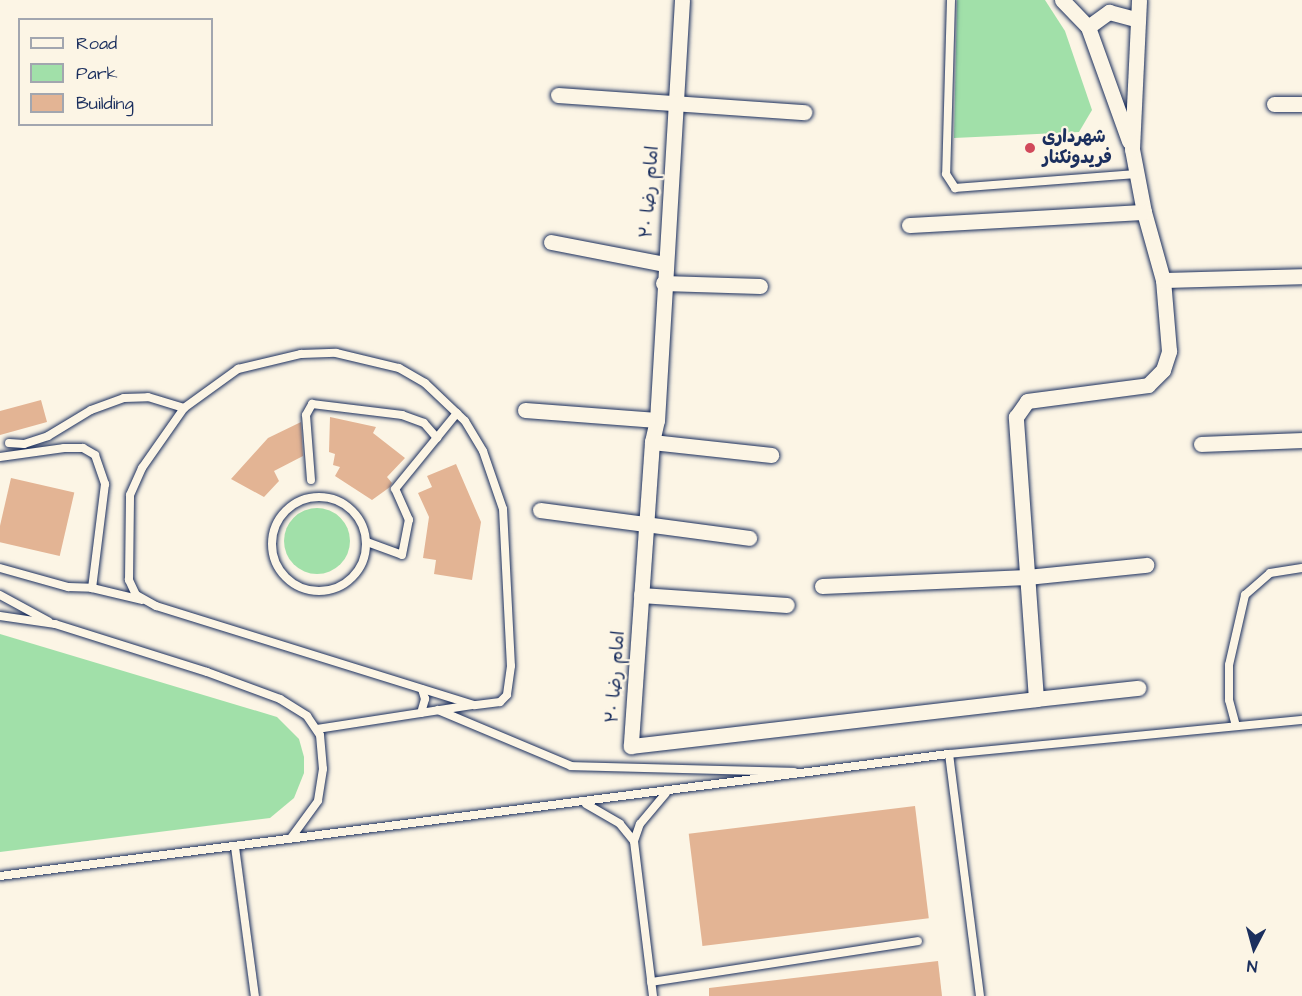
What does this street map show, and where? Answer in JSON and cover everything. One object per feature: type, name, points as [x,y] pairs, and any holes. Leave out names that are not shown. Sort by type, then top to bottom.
[{"type":"street","name":"امام رضا ۲۰","points":[[682,0],[664,264],[657,420],[652,442],[631,746],[1036,699]]},
{"type":"street","points":[[1062,0],[1088,27],[1132,149]]},
{"type":"street","points":[[1138,688],[1036,699],[1015,424],[1027,401],[1148,385],[1158,377],[1168,351],[1163,280],[1135,174],[1132,149],[1136,19],[1139,0]]},
{"type":"street","points":[[1088,27],[1109,12],[1136,19]]},
{"type":"street","points":[[558,95],[804,112]]},
{"type":"street","points":[[1274,104],[1302,104]]},
{"type":"street","points":[[909,225],[1144,212]]},
{"type":"street","points":[[551,242],[664,264]]},
{"type":"street","points":[[1163,280],[1302,276]]},
{"type":"street","points":[[663,283],[760,286]]},
{"type":"street","points":[[525,410],[657,420]]},
{"type":"street","points":[[1201,444],[1302,440]]},
{"type":"street","points":[[652,442],[771,455]]},
{"type":"street","points":[[540,510],[749,538]]},
{"type":"street","points":[[822,586],[1027,577],[1146,565]]},
{"type":"street","points":[[641,595],[786,605]]},
{"type":"lane","points":[[951,0],[946,174],[955,189],[1135,174]]},
{"type":"lane","points":[[146,601],[136,595],[129,580],[130,495],[142,468],[184,408],[238,369],[301,354],[336,353],[399,368],[425,383],[457,413],[493,471],[503,521],[509,683],[500,702],[317,729]]},
{"type":"lane","points":[[9,443],[24,444],[48,436],[91,410],[124,398],[155,398],[184,408]]},
{"type":"lane","points":[[311,480],[306,415],[312,404],[402,415],[423,423],[437,438]]},
{"type":"lane","points":[[367,542],[357,573],[329,590],[313,591],[297,586],[281,571],[272,551],[277,522],[292,506],[312,497],[341,502],[354,512],[367,542],[402,555],[409,520],[395,489],[457,413]]},
{"type":"lane","points":[[0,457],[64,448],[83,448],[95,455],[105,484],[92,588]]},
{"type":"lane","points":[[0,568],[69,587],[92,588],[146,601],[474,705]]},
{"type":"lane","points":[[1236,726],[1229,700],[1229,665],[1245,595],[1270,573],[1302,568]]},
{"type":"lane","points":[[0,595],[55,624],[280,699],[307,716],[317,729],[323,769],[318,801],[291,838]]},
{"type":"lane","points":[[0,616],[55,624]]},
{"type":"lane","points":[[421,713],[425,699],[422,689]]},
{"type":"lane","points":[[438,710],[571,766],[814,772]]},
{"type":"lane","points":[[0,876],[291,838],[585,804],[949,754],[1302,720]]},
{"type":"lane","points":[[949,754],[980,996]]},
{"type":"lane","points":[[653,996],[634,841],[640,824],[666,793]]},
{"type":"lane","points":[[585,804],[620,824],[634,841]]},
{"type":"lane","points":[[235,847],[255,996]]},
{"type":"lane","points":[[651,982],[918,941]]},
{"type":"green space","points":[[957,0],[1045,0],[1065,31],[1092,110],[1079,132],[954,138]]},
{"type":"green space","points":[[310,508],[324,508],[336,513],[345,522],[350,541],[348,554],[341,565],[324,574],[310,574],[298,569],[289,560],[284,548],[284,534],[289,522],[298,513]]},
{"type":"green space","points":[[0,634],[277,717],[299,739],[304,757],[304,773],[294,798],[270,818],[0,852]]},
{"type":"building","points":[[41,400],[47,422],[0,435],[0,411]]},
{"type":"building","points":[[330,417],[376,427],[373,433],[405,458],[387,477],[392,483],[390,487],[372,500],[335,476],[340,467],[333,465],[335,454],[329,452]]},
{"type":"building","points":[[301,422],[303,456],[274,471],[279,481],[264,497],[231,479],[268,438]]},
{"type":"building","points":[[456,464],[481,522],[472,580],[434,574],[436,560],[423,558],[429,517],[418,493],[432,487],[427,476]]},
{"type":"building","points":[[11,478],[74,493],[60,556],[0,542],[0,526]]},
{"type":"building","points":[[915,806],[929,918],[702,946],[689,834]]},
{"type":"building","points":[[938,961],[942,996],[709,996],[709,988]]},
{"type":"place","name":"شهرداری فریدونکنار","points":[[1030,148]]}]
